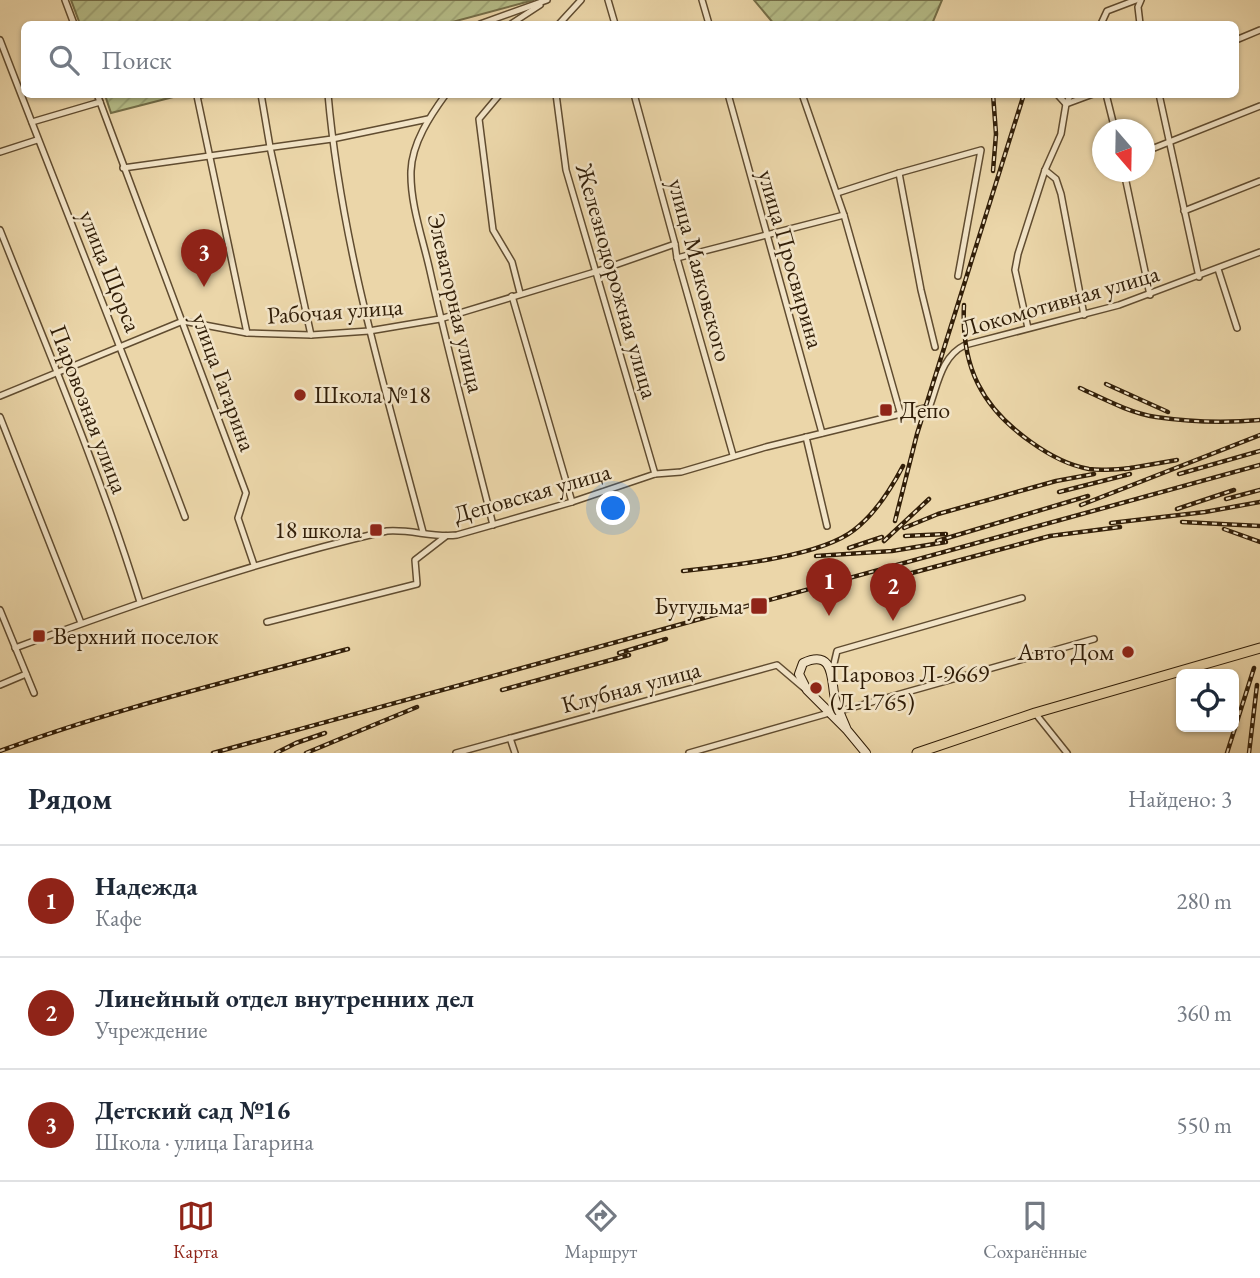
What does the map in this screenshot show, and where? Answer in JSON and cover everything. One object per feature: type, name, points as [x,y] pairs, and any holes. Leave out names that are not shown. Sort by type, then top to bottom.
[{"type":"main road","points":[[917,753],[1035,713],[1260,648]]},
{"type":"street","points":[[65,0],[73,21]]},
{"type":"street","points":[[489,21],[547,0]]},
{"type":"street","points":[[516,21],[547,0]]},
{"type":"street","points":[[562,21],[581,0]]},
{"type":"street","points":[[608,0],[614,21]]},
{"type":"street","points":[[702,0],[708,21]]},
{"type":"street","points":[[1102,21],[1107,11],[1138,0],[1140,21]]},
{"type":"street","points":[[1239,39],[1260,30]]},
{"type":"street","name":"улица Щорса","points":[[0,40],[21,94]]},
{"type":"street","name":"улица Щорса","points":[[23,98],[37,140],[121,345],[184,517]]},
{"type":"street","name":"улица Гагарина","points":[[98,98],[246,493],[238,518],[254,565]]},
{"type":"street","points":[[200,98],[247,333]]},
{"type":"street","points":[[262,98],[311,335]]},
{"type":"street","points":[[328,98],[332,139],[369,331],[423,532]]},
{"type":"street","name":"Элеваторная улица","points":[[443,98],[428,119],[411,169],[413,197],[440,319],[493,525]]},
{"type":"street","points":[[497,98],[479,119],[493,230],[512,262],[520,293]]},
{"type":"street","name":"Железнодорожная улица","points":[[557,98],[566,170],[655,474]]},
{"type":"street","name":"улица Маяковского","points":[[635,98],[733,455]]},
{"type":"street","name":"улица Просвирина","points":[[729,98],[822,433]]},
{"type":"street","points":[[803,98],[844,215],[901,412]]},
{"type":"street","points":[[1061,98],[1066,104]]},
{"type":"street","points":[[1028,328],[1015,270],[1045,170],[1061,134],[1069,98]]},
{"type":"street","points":[[1066,104],[1082,98]]},
{"type":"street","points":[[1107,98],[1112,119]]},
{"type":"street","points":[[1160,98],[1199,277]]},
{"type":"street","points":[[32,122],[100,102]]},
{"type":"street","points":[[1155,147],[1260,106]]},
{"type":"street","points":[[123,168],[332,139],[428,119]]},
{"type":"street","points":[[0,152],[37,140]]},
{"type":"street","points":[[836,193],[981,150],[958,276]]},
{"type":"street","points":[[1045,170],[1056,179],[1061,194],[1084,315]]},
{"type":"street","points":[[899,173],[921,290],[935,347]]},
{"type":"street","points":[[1184,211],[1260,181]]},
{"type":"street","points":[[1126,182],[1150,295]]},
{"type":"street","points":[[677,258],[844,215]]},
{"type":"street","name":"Паровозная улица","points":[[0,230],[57,371],[123,547],[140,602]]},
{"type":"street","name":"Рабочая улица","points":[[183,321],[247,333],[311,335],[369,331],[440,319],[595,272],[676,244]]},
{"type":"street","name":"Локомотивная улица","points":[[901,412],[930,405],[945,363],[956,349],[973,342],[1084,315],[1150,295],[1260,252]]},
{"type":"street","points":[[1218,269],[1237,328]]},
{"type":"street","points":[[512,296],[572,502]]},
{"type":"street","points":[[0,396],[183,321]]},
{"type":"street","name":"Деповская улица","points":[[15,648],[140,602],[254,565],[387,531],[406,529],[446,536],[493,525],[655,474],[681,472],[733,455],[895,416],[901,412]]},
{"type":"street","points":[[0,417],[81,623]]},
{"type":"street","points":[[806,437],[827,526]]},
{"type":"street","points":[[267,622],[417,584],[415,559],[446,536]]},
{"type":"street","points":[[847,730],[835,699],[832,672],[838,651],[1022,598]]},
{"type":"street","points":[[0,610],[34,693]]},
{"type":"street","points":[[840,711],[1094,639]]},
{"type":"street","points":[[832,672],[828,665],[820,660],[811,660],[803,663],[799,674],[807,691],[866,753]]},
{"type":"street","name":"Клубная улица","points":[[456,753],[477,750],[510,738],[778,665],[807,691]]},
{"type":"street","points":[[0,685],[26,674]]},
{"type":"street","points":[[689,753],[829,713]]},
{"type":"street","points":[[1035,713],[1067,753]]},
{"type":"street","points":[[510,738],[515,753]]},
{"type":"green space","points":[[71,0],[534,0],[456,21],[79,21]]},
{"type":"green space","points":[[754,0],[942,0],[933,21],[772,21]]},
{"type":"green space","points":[[106,98],[169,98],[111,113]]},
{"type":"railway","points":[[993,98],[996,134],[993,171]]},
{"type":"railway","points":[[895,521],[917,434],[1023,98]]},
{"type":"railway","points":[[964,305],[966,347],[971,366],[987,399],[1014,429],[1051,455],[1081,467],[1094,470],[1132,468]]},
{"type":"railway","points":[[1106,384],[1168,412]]},
{"type":"railway","points":[[1080,388],[1127,409],[1156,417],[1208,422],[1260,420]]},
{"type":"railway","points":[[1081,505],[1260,435]]},
{"type":"railway","points":[[1179,474],[1260,451]]},
{"type":"railway","points":[[1125,469],[1177,460]]},
{"type":"railway","points":[[213,753],[1260,465]]},
{"type":"railway","points":[[683,571],[773,559],[797,554],[839,539],[854,530],[876,509],[903,466]]},
{"type":"railway","points":[[904,528],[938,514],[1056,481],[1094,474]]},
{"type":"railway","points":[[1059,492],[1130,474]]},
{"type":"railway","points":[[1177,509],[1234,490]]},
{"type":"railway","points":[[1226,499],[1260,490]]},
{"type":"railway","points":[[937,541],[1088,496]]},
{"type":"railway","points":[[884,541],[929,499]]},
{"type":"railway","points":[[1111,523],[1205,512],[1260,502]]},
{"type":"railway","points":[[1182,522],[1260,526]]},
{"type":"railway","points":[[908,574],[1050,536],[1120,527]]},
{"type":"railway","points":[[1224,529],[1260,542]]},
{"type":"railway","points":[[905,536],[946,534]]},
{"type":"railway","points":[[849,548],[882,537]]},
{"type":"railway","points":[[816,556],[892,551],[946,542]]},
{"type":"railway","points":[[619,653],[666,639]]},
{"type":"railway","points":[[0,751],[129,709],[348,649]]},
{"type":"railway","points":[[502,690],[629,655]]},
{"type":"railway","points":[[1227,753],[1254,668]]},
{"type":"railway","points":[[1249,753],[1257,685]]},
{"type":"railway","points":[[306,753],[417,707]]},
{"type":"railway","points":[[276,753],[325,733]]},
{"type":"place","name":"Детский сад №16","points":[[204,287]]},
{"type":"place","name":"Школа №18","points":[[300,395]]},
{"type":"place","name":"Депо","points":[[886,410]]},
{"type":"place","name":"18 школа","points":[[376,530]]},
{"type":"place","name":"Бугульма","points":[[759,606]]},
{"type":"place","name":"Надежда","points":[[829,616]]},
{"type":"place","name":"Линейный отдел внутренних дел","points":[[893,621]]},
{"type":"place","name":"Верхний поселок","points":[[39,636]]},
{"type":"place","name":"Авто Дом","points":[[1128,652]]},
{"type":"place","name":"Паровоз Л-9669 (Л-1765)","points":[[816,688]]}]
